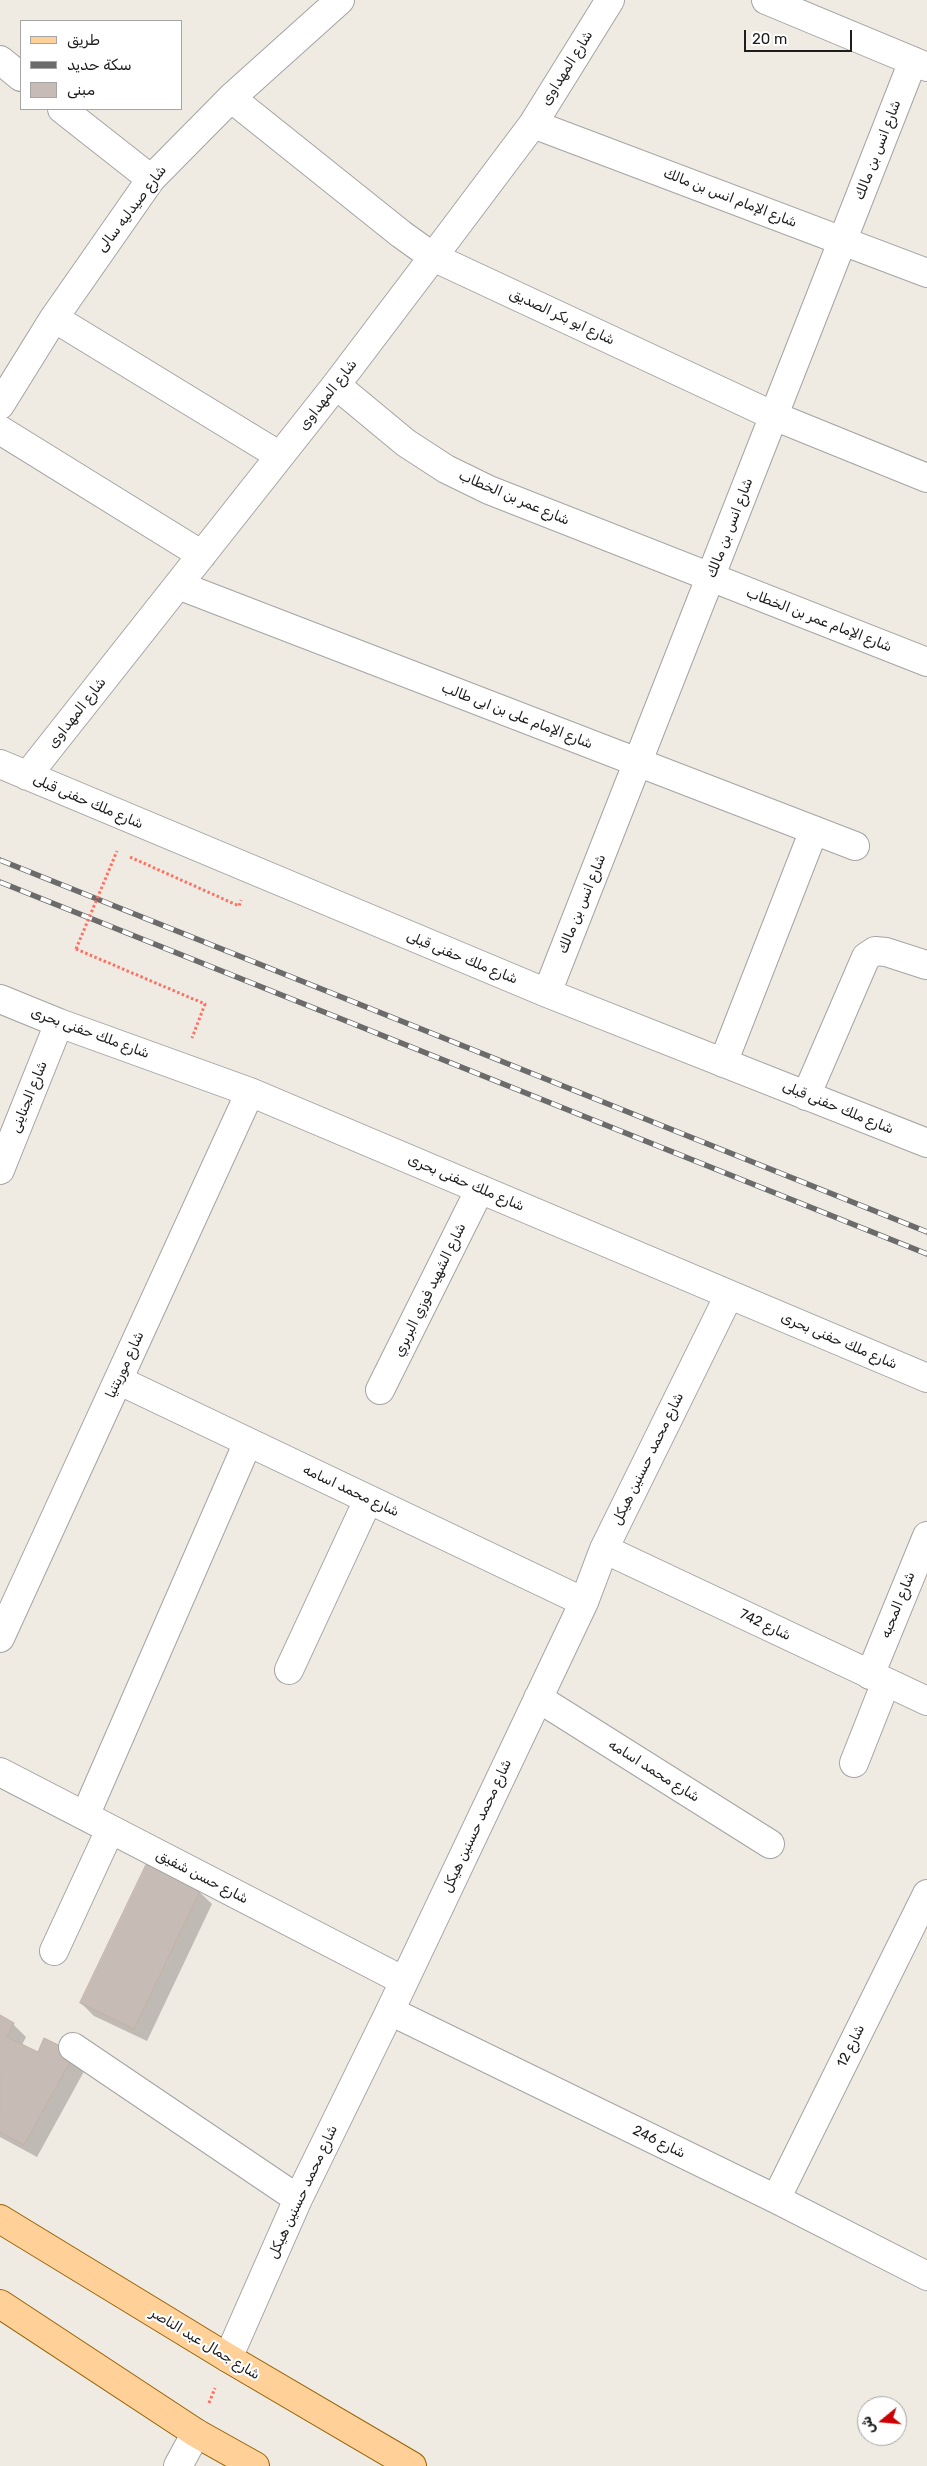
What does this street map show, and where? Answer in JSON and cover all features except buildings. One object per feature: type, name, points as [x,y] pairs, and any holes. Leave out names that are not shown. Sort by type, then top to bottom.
[{"type":"main road","name":"شارع جمال عبد الناصر","points":[[0,2220],[228,2358],[412,2466]]},
{"type":"main road","points":[[0,2304],[196,2433],[255,2466]]},
{"type":"street","name":"شارع المهداوى","points":[[27,776],[336,385],[533,124],[610,0]]},
{"type":"street","points":[[766,0],[920,64]]},
{"type":"street","name":"شارع صيدليه سالى","points":[[0,405],[54,318],[151,179],[324,5]]},
{"type":"street","name":"شارع انس بن مالك","points":[[547,993],[843,241],[920,64]]},
{"type":"street","name":"شارع ابو بكر الصديق","points":[[231,98],[433,257],[774,416],[927,478]]},
{"type":"street","points":[[63,110],[151,179]]},
{"type":"street","name":"شارع الإمام انس بن مالك","points":[[533,124],[927,273]]},
{"type":"street","points":[[54,318],[280,456]]},
{"type":"street","name":"شارع عمر بن الخطاب","points":[[336,385],[406,443],[446,469],[489,490],[711,577]]},
{"type":"street","points":[[0,430],[202,555]]},
{"type":"street","name":"شارع الإمام عمر بن الخطاب","points":[[711,577],[927,662]]},
{"type":"street","name":"شارع الإمام على بن ابى طالب","points":[[178,585],[856,846]]},
{"type":"street","name":"شارع ملك حفنى قبلى","points":[[0,764],[547,993],[927,1143]]},
{"type":"street","points":[[723,1063],[814,830]]},
{"type":"street","points":[[806,1096],[866,957],[875,951],[886,952],[926,965]]},
{"type":"street","name":"شارع ملك حفنى بحرى","points":[[0,1000],[250,1092],[927,1378]]},
{"type":"street","name":"شارع الجناينى","points":[[0,1170],[59,1023]]},
{"type":"street","name":"شارع موريتنيا","points":[[0,1638],[250,1092]]},
{"type":"street","name":"شارع الشهيد فوزي البربري","points":[[380,1390],[480,1189]]},
{"type":"street","name":"شارع محمد حسنين هيكل","points":[[228,2358],[298,2199],[390,2011],[584,1602],[604,1549],[729,1295]]},
{"type":"street","name":"شارع محمد اسامه","points":[[118,1380],[584,1602]]},
{"type":"street","points":[[85,1816],[248,1442]]},
{"type":"street","points":[[289,1670],[368,1500]]},
{"type":"street","name":"شارع المحبه","points":[[854,1763],[878,1679],[927,1536]]},
{"type":"street","name":"شارع 742","points":[[604,1549],[927,1701]]},
{"type":"street","name":"شارع محمد اسامه","points":[[538,1698],[770,1844]]},
{"type":"street","name":"شارع حسن شفيق","points":[[0,1772],[404,1981]]},
{"type":"street","points":[[54,1951],[110,1830]]},
{"type":"street","name":"شارع 12","points":[[776,2199],[927,1894]]},
{"type":"street","name":"شارع 246","points":[[390,2011],[776,2199],[927,2276]]},
{"type":"street","points":[[73,2047],[298,2199]]},
{"type":"street","points":[[178,2466],[196,2433]]},
{"type":"path","points":[[205,1004],[76,950],[117,851],[239,906]]},
{"type":"path","points":[[196,2433],[228,2358]]},
{"type":"railway","points":[[0,860],[927,1232]]},
{"type":"railway","points":[[0,882],[927,1254]]}]
